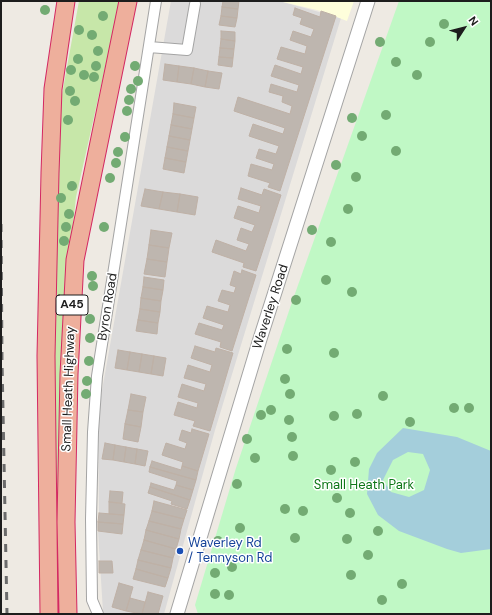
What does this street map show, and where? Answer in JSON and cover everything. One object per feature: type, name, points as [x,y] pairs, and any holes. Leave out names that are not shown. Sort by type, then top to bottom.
[{"type":"highway","name":"Small Heath Highway","points":[[49,614],[46,356],[50,173],[54,89],[66,1]]},
{"type":"highway","name":"Small Heath Highway","points":[[68,614],[66,522],[69,374],[75,260],[85,204],[128,1]]},
{"type":"street","name":"Byron Road","points":[[98,614],[92,600],[91,519],[93,432],[97,376],[156,1]]},
{"type":"street","name":"Waverley Road","points":[[177,614],[260,339],[368,1]]},
{"type":"street","points":[[149,47],[187,50],[195,4]]},
{"type":"shaded area","points":[[171,1],[279,1],[341,18],[215,430],[164,614],[105,614],[103,612],[98,531],[98,413]]},
{"type":"shaded area","points":[[279,1],[354,1],[347,21],[321,11]]},
{"type":"green space","points":[[79,1],[120,1],[76,197],[63,317],[58,469],[62,614],[54,614],[51,434],[59,111]]},
{"type":"green space","name":"Small Heath Park","points":[[399,1],[491,1],[491,614],[198,614],[195,605],[236,468],[292,302]]},
{"type":"water","points":[[403,428],[457,437],[491,451],[491,549],[461,553],[447,549],[399,531],[378,515],[367,494],[369,469],[377,453]],"holes":[[[408,452],[423,454],[430,470],[424,490],[409,497],[391,492],[383,480],[393,460]]]},
{"type":"building","points":[[223,1],[239,1],[238,9],[222,7]]},
{"type":"building","points":[[222,7],[238,9],[237,18],[221,16]]},
{"type":"building","points":[[295,8],[320,17],[321,11],[336,16],[280,191],[268,187],[270,183],[248,176],[251,164],[272,170],[274,164],[256,158],[259,149],[276,154],[279,146],[249,136],[253,124],[283,134],[285,128],[234,111],[238,97],[290,114],[292,106],[282,102],[283,96],[269,92],[271,84],[297,92],[299,85],[271,76],[275,65],[301,74],[303,67],[277,59],[281,47],[305,54],[307,46],[290,40],[293,31],[311,37],[314,29],[300,24],[302,18],[293,15]]},
{"type":"building","points":[[221,16],[237,18],[235,27],[219,25]]},
{"type":"building","points":[[221,31],[235,32],[235,41],[221,39]]},
{"type":"building","points":[[221,39],[235,41],[234,49],[220,48]]},
{"type":"building","points":[[220,48],[234,49],[233,58],[219,57]]},
{"type":"building","points":[[219,57],[233,58],[232,67],[218,65]]},
{"type":"building","points":[[165,64],[179,66],[177,82],[163,80]]},
{"type":"building","points":[[179,66],[194,68],[191,84],[177,82]]},
{"type":"building","points":[[194,68],[208,71],[205,87],[191,84]]},
{"type":"building","points":[[208,71],[222,73],[219,89],[205,87]]},
{"type":"building","points":[[174,103],[196,107],[194,118],[173,114]]},
{"type":"building","points":[[173,114],[194,118],[192,129],[171,125]]},
{"type":"building","points":[[171,125],[192,129],[190,140],[169,136]]},
{"type":"building","points":[[169,136],[190,140],[188,151],[167,147]]},
{"type":"building","points":[[167,147],[188,151],[186,162],[165,158]]},
{"type":"building","points":[[165,158],[186,162],[184,173],[163,169]]},
{"type":"building","points":[[241,188],[262,195],[264,189],[281,195],[256,271],[243,267],[244,263],[212,252],[216,240],[246,251],[249,244],[237,240],[241,228],[252,232],[255,225],[234,218],[238,206],[259,213],[261,206],[238,199]]},
{"type":"building","points":[[145,189],[163,192],[159,209],[141,206]]},
{"type":"building","points":[[163,192],[180,194],[177,212],[159,209]]},
{"type":"building","points":[[180,194],[198,197],[195,215],[177,212]]},
{"type":"building","points":[[151,230],[172,233],[169,248],[149,245]]},
{"type":"building","points":[[149,245],[169,248],[167,262],[147,259]]},
{"type":"building","points":[[147,259],[167,262],[165,277],[144,274]]},
{"type":"building","points":[[242,270],[256,275],[232,351],[220,347],[221,342],[195,334],[199,323],[222,330],[224,325],[203,318],[207,306],[228,312],[230,305],[218,301],[222,290],[234,293],[236,287],[230,285],[234,271],[241,274]]},
{"type":"building","points":[[144,277],[164,280],[163,290],[143,287]]},
{"type":"building","points":[[143,287],[163,290],[161,301],[141,298]]},
{"type":"building","points":[[141,298],[161,301],[160,312],[140,309]]},
{"type":"building","points":[[140,309],[160,312],[158,323],[138,320]]},
{"type":"building","points":[[138,320],[158,323],[157,334],[136,331]]},
{"type":"building","points":[[195,346],[215,352],[216,348],[233,353],[210,431],[193,426],[195,421],[174,415],[178,402],[197,408],[198,403],[178,397],[182,384],[204,391],[206,384],[184,378],[188,365],[210,372],[212,365],[191,358]]},
{"type":"building","points":[[118,350],[130,352],[127,370],[115,368]]},
{"type":"building","points":[[130,352],[142,354],[139,372],[127,370]]},
{"type":"building","points":[[142,354],[154,356],[151,374],[139,372]]},
{"type":"building","points":[[154,356],[166,358],[163,376],[151,374]]},
{"type":"building","points":[[131,394],[146,397],[143,412],[128,410]]},
{"type":"building","points":[[128,410],[143,412],[141,427],[125,424]]},
{"type":"building","points":[[125,424],[141,427],[138,442],[123,439]]},
{"type":"building","points":[[192,429],[209,434],[198,471],[182,466],[183,462],[162,455],[166,443],[185,449],[187,443],[179,440],[182,430],[191,433]]},
{"type":"building","points":[[105,443],[115,445],[113,460],[102,459]]},
{"type":"building","points":[[115,445],[126,447],[124,462],[113,460]]},
{"type":"building","points":[[126,447],[137,449],[135,464],[124,462]]},
{"type":"building","points":[[137,449],[148,451],[145,466],[135,464]]},
{"type":"building","points":[[152,461],[181,470],[182,466],[198,471],[196,480],[150,467]]},
{"type":"building","points":[[150,467],[196,480],[193,490],[176,485],[177,481],[149,472]]},
{"type":"building","points":[[151,483],[174,490],[176,485],[193,490],[190,500],[150,487]]},
{"type":"building","points":[[150,487],[190,500],[187,509],[171,504],[172,501],[148,493]]},
{"type":"building","points":[[110,491],[123,492],[122,503],[109,502]]},
{"type":"building","points":[[154,501],[187,510],[184,519],[152,511]]},
{"type":"building","points":[[109,502],[125,504],[124,515],[109,514]]},
{"type":"building","points":[[152,511],[184,519],[181,529],[149,521]]},
{"type":"building","points":[[99,513],[124,515],[123,524],[98,522]]},
{"type":"building","points":[[149,521],[181,529],[179,539],[146,530]]},
{"type":"building","points":[[98,522],[123,524],[122,534],[98,531]]},
{"type":"building","points":[[146,530],[179,539],[176,549],[144,540]]},
{"type":"building","points":[[144,540],[176,549],[173,558],[141,550]]},
{"type":"building","points":[[141,550],[173,558],[171,568],[138,560]]},
{"type":"building","points":[[138,560],[171,568],[168,578],[136,569]]},
{"type":"building","points":[[99,561],[112,561],[113,573],[99,573]]},
{"type":"building","points":[[136,569],[168,578],[165,587],[133,579]]},
{"type":"building","points":[[119,583],[133,587],[126,611],[112,607]]},
{"type":"building","points":[[148,592],[163,596],[158,614],[142,614]]},
{"type":"building","points":[[130,598],[145,602],[142,614],[126,611]]},
{"type":"railway","points":[[1,224],[7,614]]},
{"type":"place","name":"Waverley Rd / Tennyson Rd","points":[[180,551]]}]
